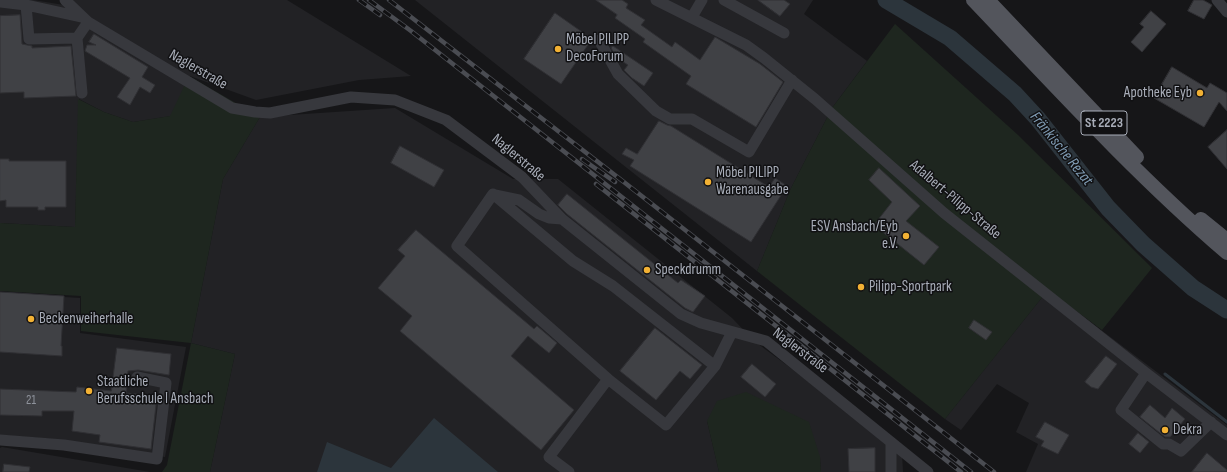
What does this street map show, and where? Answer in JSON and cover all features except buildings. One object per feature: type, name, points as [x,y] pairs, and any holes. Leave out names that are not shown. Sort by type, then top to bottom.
[{"type":"main road","name":"St 2223","points":[[973,0],[1116,150],[1196,227],[1227,253]]},
{"type":"main road","name":"St 2223","points":[[988,0],[1124,144],[1200,218],[1227,240]]},
{"type":"street","name":"Naglerstraße","points":[[65,0],[85,19],[232,108],[270,113],[351,97],[395,100],[446,120],[522,177],[562,219],[681,314],[701,324],[766,341],[928,472]]},
{"type":"street","name":"Adalbert-Pilipp-Straße","points":[[656,0],[746,45],[792,80],[944,213],[1146,373],[1227,435]]},
{"type":"street","points":[[692,17],[702,0]]},
{"type":"street","points":[[724,0],[784,33]]},
{"type":"street","points":[[1217,0],[1227,12]]},
{"type":"street","points":[[0,2],[26,5],[85,19],[77,38],[82,93]]},
{"type":"street","points":[[26,5],[29,39],[77,38]]},
{"type":"street","points":[[599,40],[618,74],[656,111],[670,118],[692,119],[750,152],[792,80]]},
{"type":"street","points":[[493,194],[518,200],[539,214],[549,218],[562,219]]},
{"type":"street","points":[[493,194],[573,261],[612,286],[715,366]]},
{"type":"street","points":[[493,194],[457,246],[608,379],[666,425],[715,366],[732,332]]},
{"type":"street","points":[[1146,373],[1121,410],[1163,444],[1169,444],[1181,451],[1211,422]]},
{"type":"street","points":[[0,440],[64,445],[157,459],[166,383],[137,377]]},
{"type":"street","points":[[569,472],[548,456],[608,379]]},
{"type":"street","points":[[891,442],[891,472]]},
{"type":"shaded area","points":[[0,0],[33,0],[64,5],[60,0],[287,0],[411,76],[359,80],[256,100],[190,76],[171,116],[133,122],[104,112],[79,99],[75,227],[0,223]]},
{"type":"shaded area","points":[[415,0],[813,0],[804,14],[867,61],[832,108],[791,188],[757,271]]},
{"type":"shaded area","points":[[895,24],[1018,135],[1152,268],[1102,330],[1048,290],[945,419],[757,271],[791,188],[832,108]]},
{"type":"shaded area","points":[[189,76],[260,117],[223,179],[191,343],[81,331],[81,296],[0,291],[0,223],[75,227],[78,99],[104,112],[133,122],[170,116]]},
{"type":"shaded area","points":[[395,108],[513,179],[558,179],[732,318],[754,341],[902,455],[903,472],[821,472],[820,457],[707,421],[719,472],[210,472],[235,354],[191,343],[223,179],[260,117]]},
{"type":"shaded area","points":[[1048,290],[1227,425],[1227,472],[1026,472],[1038,444],[1016,432],[1029,403],[997,384],[961,430],[945,419]]},
{"type":"shaded area","name":"Staatliche Berufsschule I Ansbach","points":[[0,293],[80,298],[80,333],[186,347],[165,457],[52,439],[0,435]]},
{"type":"shaded area","points":[[191,343],[235,354],[210,472],[162,472],[167,465]]},
{"type":"shaded area","points":[[746,392],[809,422],[820,457],[821,472],[719,472],[707,421],[717,401]]},
{"type":"shaded area","points":[[434,418],[498,472],[317,472],[327,442],[391,468]]},
{"type":"shaded area","points":[[2,447],[150,472],[0,472],[0,448]]},
{"type":"waterway","name":"Fränkische Rezat","points":[[886,0],[950,38],[1015,94],[1038,119],[1108,208],[1143,244],[1193,288],[1227,310]]},
{"type":"waterway","points":[[1165,374],[1227,422]]},
{"type":"railway","points":[[359,0],[380,15]]},
{"type":"railway","points":[[369,0],[411,31],[971,472]]},
{"type":"railway","points":[[389,0],[994,472]]},
{"type":"railway","points":[[582,159],[615,182]]},
{"type":"railway","points":[[596,184],[961,472]]},
{"type":"place","name":"Möbel PILIPP DecoForum","points":[[558,49]]},
{"type":"place","name":"Apotheke Eyb","points":[[1200,93]]},
{"type":"place","name":"Möbel PILIPP Warenausgabe","points":[[708,182]]},
{"type":"place","name":"ESV Ansbach/Eyb e.V.","points":[[906,236]]},
{"type":"place","name":"Speckdrumm","points":[[647,270]]},
{"type":"place","name":"Pilipp-Sportpark","points":[[861,287]]},
{"type":"place","name":"Beckenweiherhalle","points":[[31,319]]},
{"type":"place","name":"Staatliche Berufsschule I Ansbach","points":[[89,391]]},
{"type":"place","name":"Dekra","points":[[1165,430]]}]
